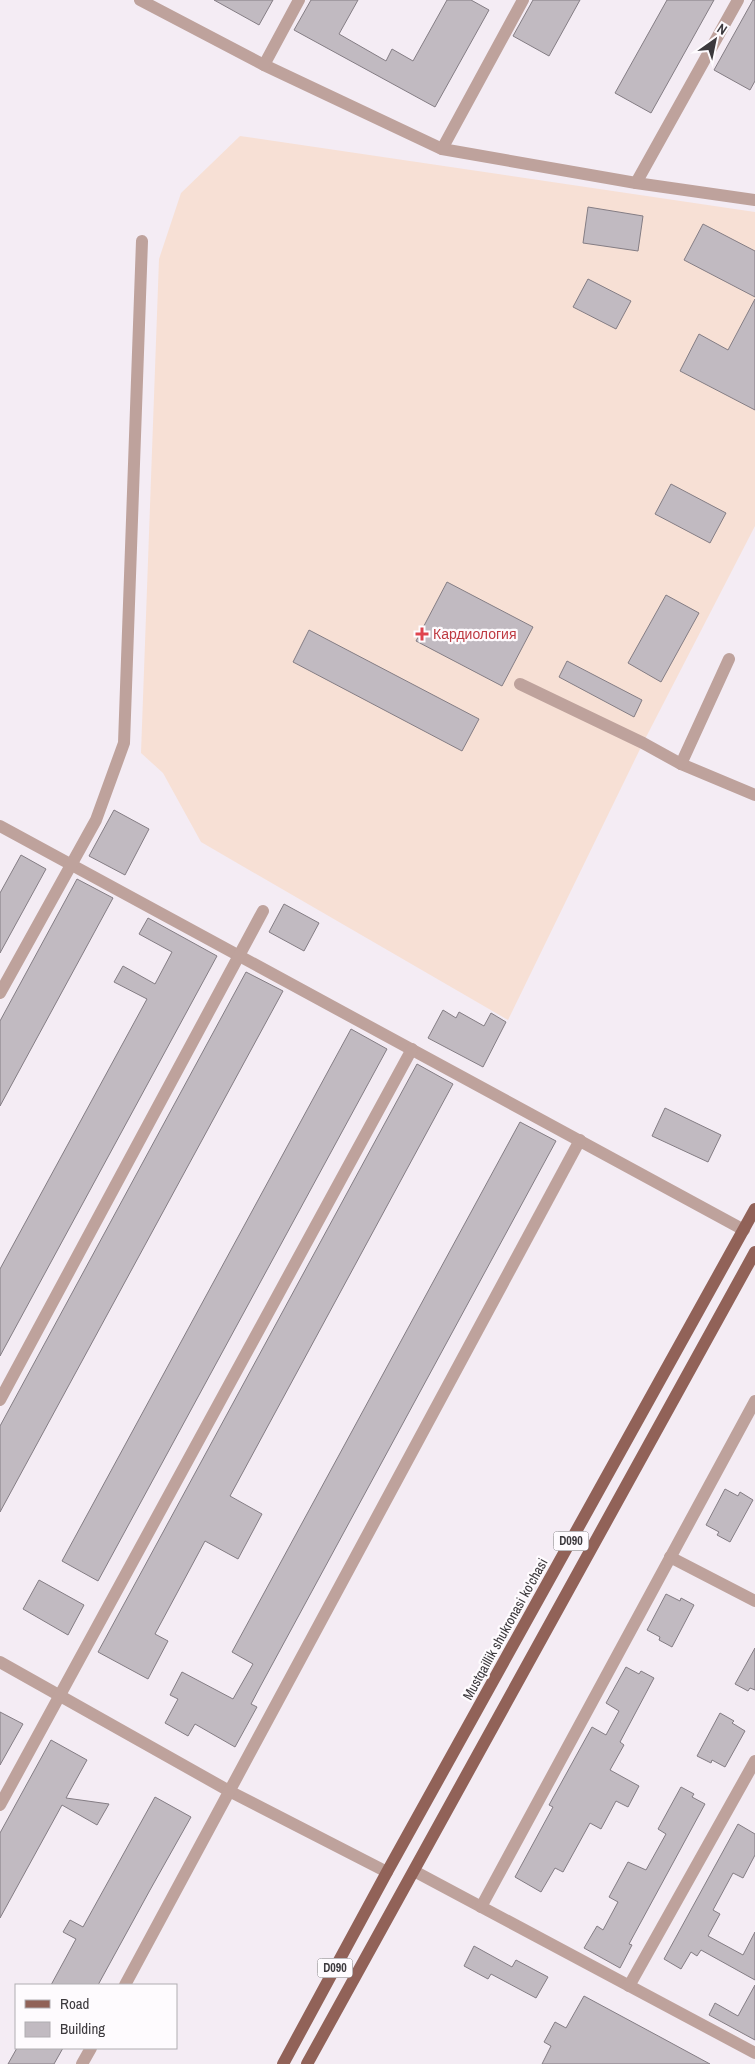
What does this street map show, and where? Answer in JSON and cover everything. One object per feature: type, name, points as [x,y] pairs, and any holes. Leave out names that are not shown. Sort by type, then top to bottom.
[{"type":"main road","name":"Mustqaillik shukronasi ko'chasi","points":[[283,2064],[387,1872],[755,1209]]},
{"type":"main road","name":"D090","points":[[307,2064],[755,1252]]},
{"type":"street","points":[[140,0],[264,65],[442,149],[636,183],[755,200]]},
{"type":"street","points":[[264,65],[300,0]]},
{"type":"street","points":[[442,149],[523,0]]},
{"type":"street","points":[[636,183],[738,0]]},
{"type":"street","points":[[0,993],[96,820],[124,743],[142,241]]},
{"type":"street","points":[[681,764],[729,659]]},
{"type":"street","points":[[520,684],[643,742],[681,764],[755,795]]},
{"type":"street","points":[[0,826],[239,958],[412,1049],[744,1230]]},
{"type":"street","points":[[0,1400],[263,911]]},
{"type":"street","points":[[0,1805],[412,1049]]},
{"type":"street","points":[[126,1984],[231,1792],[580,1140]]},
{"type":"street","points":[[481,1906],[755,1401]]},
{"type":"street","points":[[670,1557],[755,1601]]},
{"type":"street","points":[[0,1662],[231,1792],[387,1872]]},
{"type":"street","points":[[629,1986],[755,1761]]},
{"type":"street","points":[[414,1870],[755,2053]]},
{"type":"street","points":[[82,2064],[90,2049]]},
{"type":"shaded area","name":"Кардиология","points":[[240,136],[755,212],[755,526],[643,743],[508,1020],[201,842],[163,773],[141,753],[159,259],[181,193]]},
{"type":"building","points":[[214,0],[273,0],[259,25]]},
{"type":"building","points":[[311,0],[358,0],[339,34],[386,61],[392,49],[413,61],[447,0],[471,0],[489,10],[435,107],[294,30]]},
{"type":"building","points":[[533,0],[580,0],[549,56],[513,36]]},
{"type":"building","points":[[667,0],[714,0],[651,113],[615,93]]},
{"type":"building","points":[[753,0],[755,0],[755,81],[750,90],[714,70]]},
{"type":"building","points":[[588,207],[643,216],[638,251],[583,243]]},
{"type":"building","points":[[703,224],[755,251],[755,297],[684,260]]},
{"type":"building","points":[[588,279],[631,301],[616,329],[573,307]]},
{"type":"building","points":[[755,299],[755,410],[680,371],[699,334],[728,350]]},
{"type":"building","points":[[671,484],[726,513],[710,543],[655,514]]},
{"type":"building","points":[[447,582],[533,627],[502,686],[416,641]]},
{"type":"building","points":[[666,595],[699,613],[661,682],[628,663]]},
{"type":"building","points":[[309,630],[479,719],[462,751],[293,662]]},
{"type":"building","points":[[567,661],[642,700],[634,717],[559,677]]},
{"type":"building","points":[[114,810],[149,829],[125,875],[89,856]]},
{"type":"building","points":[[21,855],[46,869],[0,953],[0,893]]},
{"type":"building","points":[[77,879],[113,898],[0,1106],[0,1021]]},
{"type":"building","points":[[284,904],[319,923],[304,951],[269,932]]},
{"type":"building","points":[[148,918],[217,956],[0,1356],[0,1269],[147,999],[114,982],[123,966],[155,984],[172,952],[139,934]]},
{"type":"building","points":[[246,972],[283,991],[0,1512],[0,1426]]},
{"type":"building","points":[[443,1010],[456,1018],[459,1012],[484,1026],[491,1013],[506,1022],[483,1067],[428,1038]]},
{"type":"building","points":[[351,1029],[387,1049],[98,1581],[62,1561]]},
{"type":"building","points":[[417,1064],[453,1084],[230,1496],[262,1514],[238,1559],[205,1541],[155,1634],[168,1641],[148,1679],[98,1652]]},
{"type":"building","points":[[665,1108],[721,1135],[708,1162],[652,1136]]},
{"type":"building","points":[[520,1122],[556,1141],[260,1687],[251,1704],[257,1707],[235,1747],[195,1724],[188,1736],[165,1723],[178,1699],[170,1695],[182,1672],[233,1699],[253,1664],[232,1652]]},
{"type":"building","points":[[725,1489],[738,1496],[740,1492],[753,1500],[730,1542],[717,1535],[719,1532],[706,1525]]},
{"type":"building","points":[[39,1580],[84,1605],[68,1635],[23,1609]]},
{"type":"building","points":[[666,1594],[680,1601],[681,1598],[694,1605],[672,1647],[659,1640],[660,1637],[647,1630]]},
{"type":"building","points":[[755,1648],[755,1690],[750,1688],[748,1691],[735,1684]]},
{"type":"building","points":[[626,1667],[639,1674],[641,1671],[654,1678],[620,1742],[624,1745],[610,1770],[639,1786],[628,1807],[616,1801],[601,1829],[590,1823],[563,1872],[555,1868],[541,1892],[515,1877],[553,1807],[549,1805],[592,1727],[606,1735],[619,1711],[606,1703]]},
{"type":"building","points":[[0,1712],[23,1724],[0,1765]]},
{"type":"building","points":[[720,1713],[734,1721],[732,1723],[745,1731],[725,1767],[712,1760],[711,1763],[697,1756]]},
{"type":"building","points":[[51,1740],[87,1760],[66,1798],[109,1804],[97,1825],[62,1805],[0,1918],[0,1833]]},
{"type":"building","points":[[681,1787],[694,1794],[692,1797],[705,1804],[629,1944],[632,1945],[620,1968],[584,1948],[597,1926],[603,1930],[618,1902],[609,1897],[628,1862],[646,1870],[666,1834],[658,1829]]},
{"type":"building","points":[[155,1797],[191,1817],[99,1984],[52,1984],[76,1939],[63,1932],[70,1920],[83,1927]]},
{"type":"building","points":[[738,1824],[755,1834],[755,1855],[743,1878],[733,1873],[713,1910],[720,1914],[708,1936],[743,1955],[755,1932],[755,1980],[701,1950],[697,1956],[691,1952],[681,1969],[664,1959]]},
{"type":"building","points":[[474,1946],[512,1967],[516,1960],[548,1977],[536,1998],[491,1974],[488,1979],[464,1966]]},
{"type":"building","points":[[755,1985],[755,2040],[709,2015],[715,2003],[738,2016]]},
{"type":"building","points":[[584,1996],[710,2064],[542,2064],[551,2046],[544,2042],[555,2022],[566,2028]]},
{"type":"building","points":[[16,2049],[62,2049],[54,2064],[8,2064]]},
{"type":"place","name":"Кардиология","points":[[422,634]]}]
